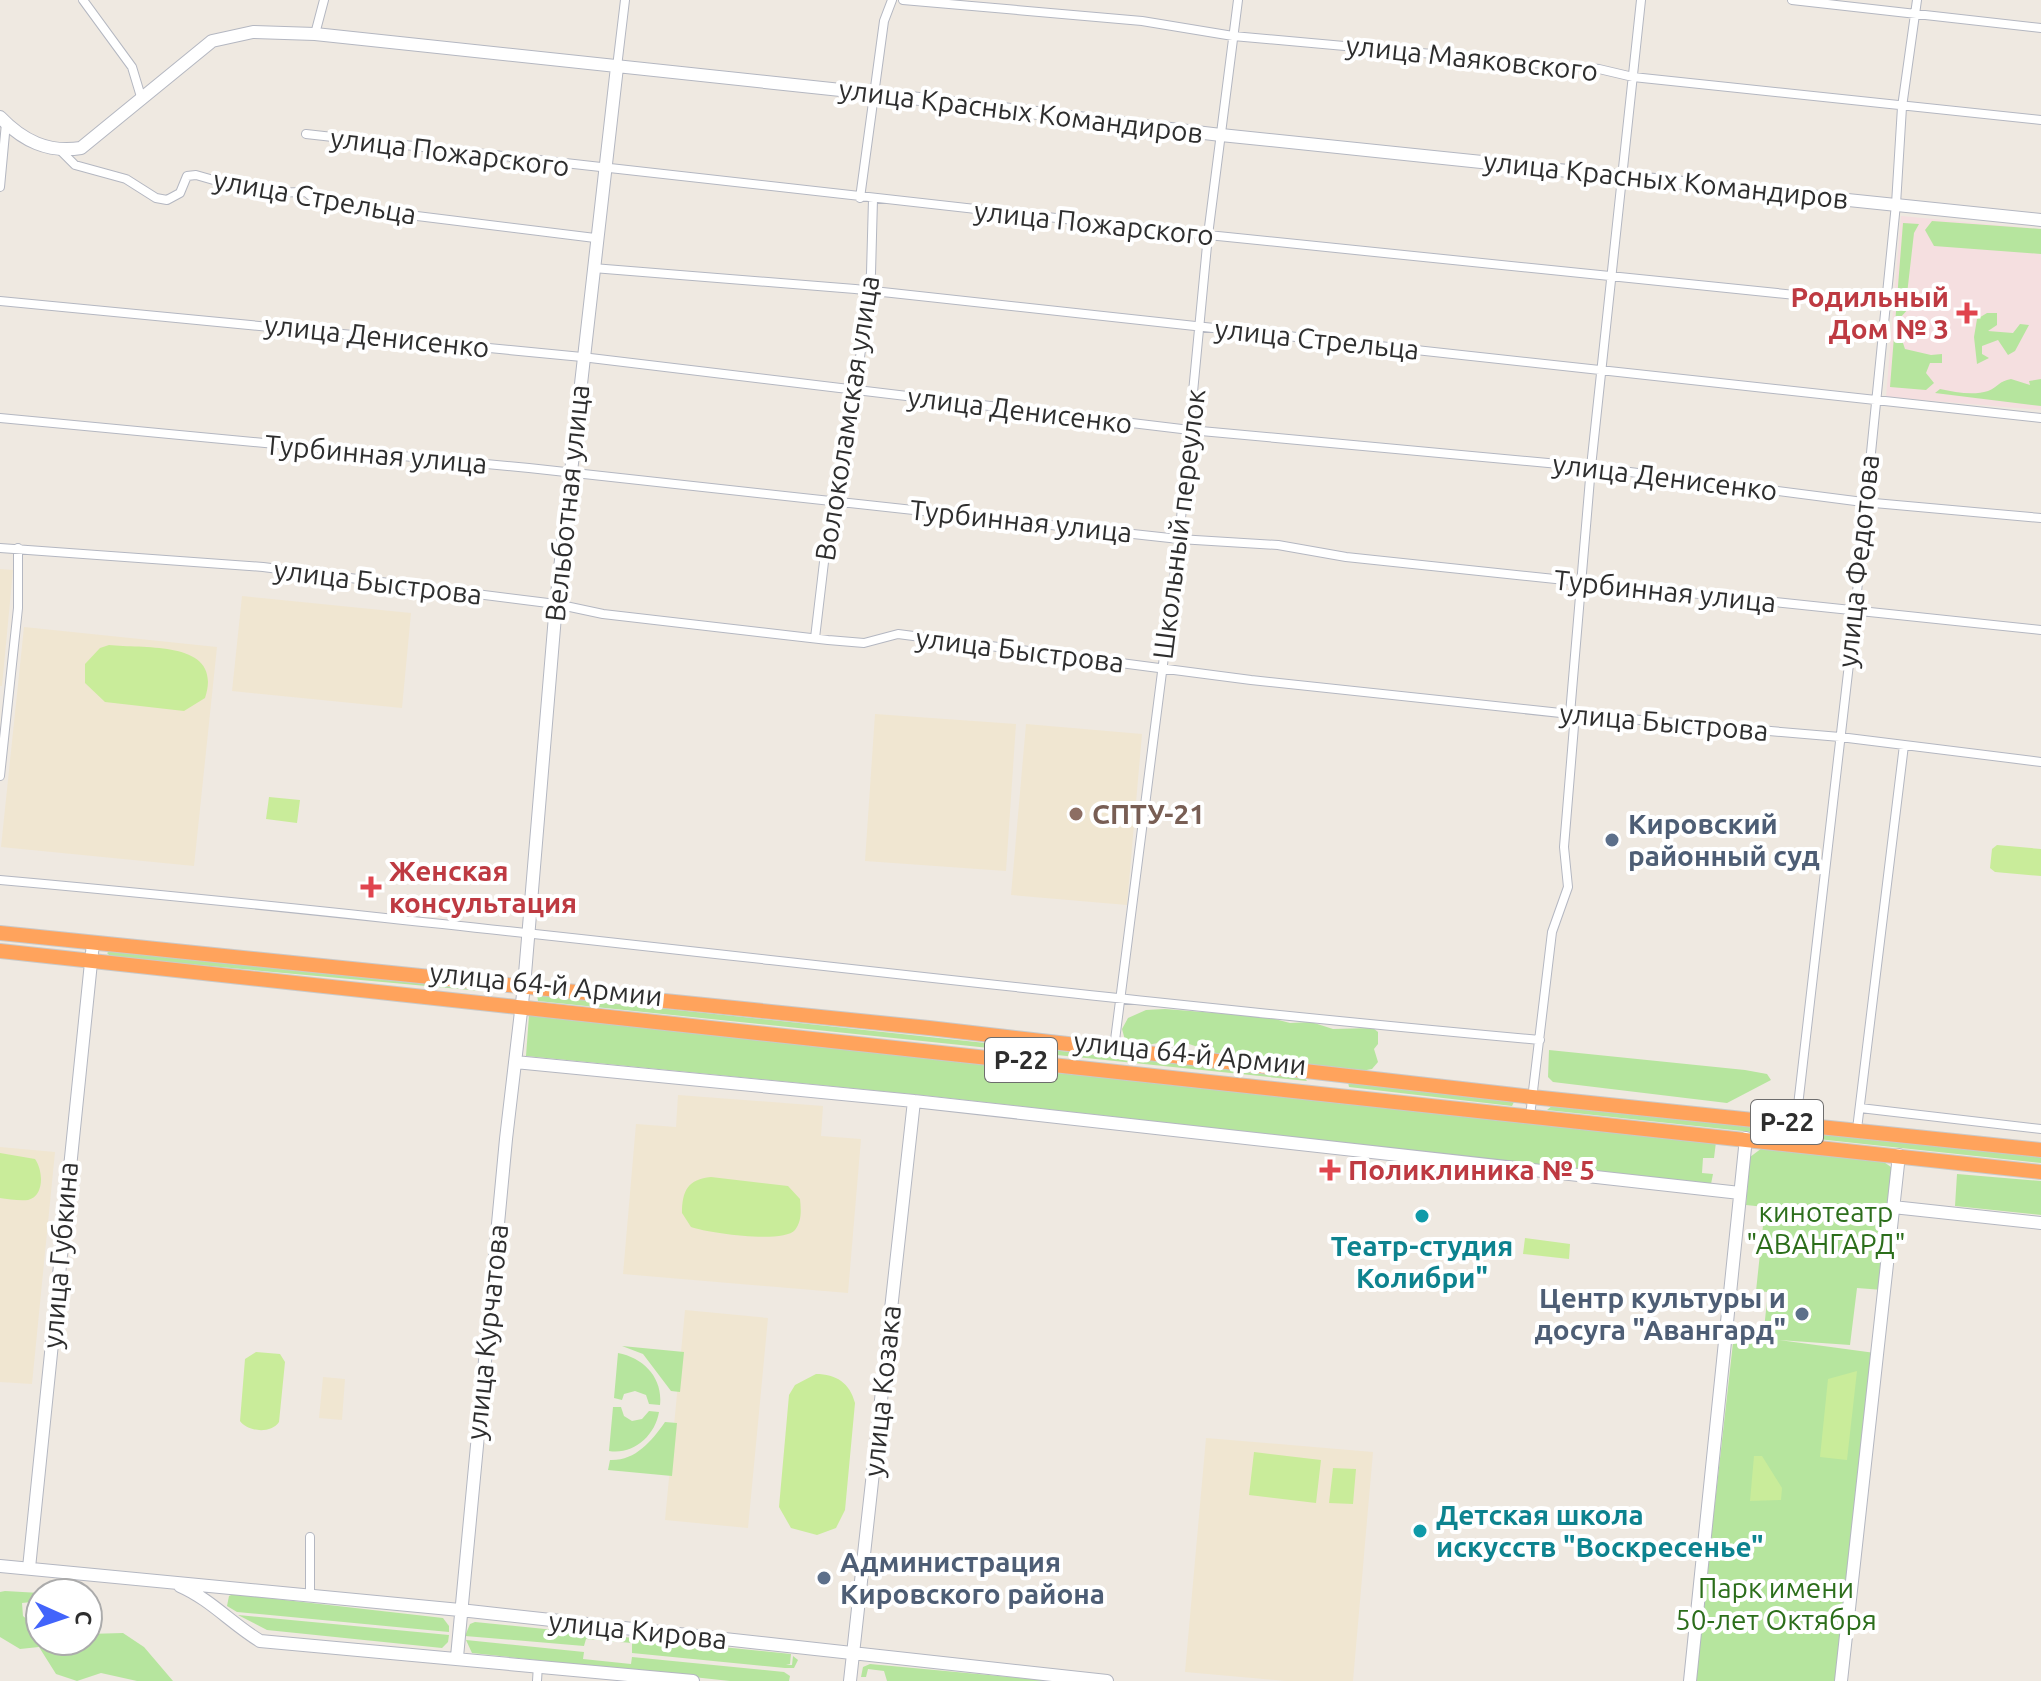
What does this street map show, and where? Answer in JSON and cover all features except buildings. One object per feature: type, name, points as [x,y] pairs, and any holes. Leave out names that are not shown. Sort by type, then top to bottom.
[{"type":"highway","name":"улица 64-й Армии","points":[[0,933],[1114,1048],[1532,1097],[2041,1150]]},
{"type":"highway","name":"улица 64-й Армии","points":[[0,951],[2041,1172]]},
{"type":"highway","points":[[1330,1095],[1333,1074]]},
{"type":"street","points":[[3,120],[42,147],[61,151],[81,148],[142,101],[132,67],[83,0]]},
{"type":"street","points":[[315,34],[324,0]]},
{"type":"street","name":"Вельботная улица","points":[[522,1008],[556,604],[595,238],[625,0]]},
{"type":"street","points":[[860,198],[884,21],[892,0]]},
{"type":"street","name":"улица Маяковского","points":[[903,0],[1142,21],[1233,36],[1599,69],[1633,77],[2041,120]]},
{"type":"street","name":"Школьный переулок","points":[[1114,1048],[1179,539],[1208,235],[1238,0]]},
{"type":"street","points":[[1530,1116],[1552,932],[1568,887],[1564,847],[1574,726],[1570,714],[1591,467],[1641,0]]},
{"type":"street","points":[[1792,0],[2041,28]]},
{"type":"street","name":"улица Федотова","points":[[1796,1123],[1855,612],[1863,502],[1896,204],[1902,107],[1917,0]]},
{"type":"street","name":"улица Красных Командиров","points":[[142,101],[174,69],[212,41],[253,32],[315,34],[875,94],[1221,135],[2041,220]]},
{"type":"street","points":[[0,187],[3,120]]},
{"type":"street","name":"улица Пожарского","points":[[306,134],[860,198],[1884,304]]},
{"type":"street","name":"улица Стрельца","points":[[61,151],[75,165],[126,179],[156,198],[167,200],[180,193],[187,176],[196,175],[259,193],[306,192],[320,204],[595,238]]},
{"type":"street","name":"Волоколамская улица","points":[[815,638],[824,562],[839,501],[854,390],[873,246],[870,223],[873,199]]},
{"type":"street","name":"улица Стрельца","points":[[593,268],[867,291],[2041,418]]},
{"type":"street","name":"улица Денисенко","points":[[0,301],[582,357],[1190,430],[1591,467],[1863,502],[2041,518]]},
{"type":"street","name":"Турбинная улица","points":[[0,418],[839,501],[1179,539],[1278,545],[1346,557],[2041,630]]},
{"type":"street","name":"улица Быстрова","points":[[0,548],[263,567],[556,604],[603,614],[815,638],[864,643],[898,634],[1162,669],[1570,714],[1840,737],[2041,762]]},
{"type":"street","points":[[0,776],[18,608],[18,548]]},
{"type":"street","points":[[1857,1129],[1904,745]]},
{"type":"street","name":"улица 64-й Армии","points":[[0,880],[658,945],[1119,1000],[1540,1040]]},
{"type":"street","name":"улица Губкина","points":[[29,1568],[93,943]]},
{"type":"street","name":"улица Курчатова","points":[[457,1657],[522,1008]]},
{"type":"street","points":[[515,1062],[914,1101],[1740,1193]]},
{"type":"street","name":"улица Козака","points":[[850,1681],[914,1101]]},
{"type":"street","points":[[1860,1108],[2041,1129]]},
{"type":"street","points":[[1690,1681],[1746,1138]]},
{"type":"street","points":[[1841,1681],[1899,1155]]},
{"type":"street","points":[[1893,1207],[2041,1223]]},
{"type":"street","points":[[310,1537],[310,1596]]},
{"type":"street","name":"улица Кирова","points":[[0,1566],[460,1610],[1107,1681]]},
{"type":"street","name":"улица Кирова","points":[[169,1582],[202,1597],[234,1626],[260,1641],[693,1681]]},
{"type":"street","points":[[537,1681],[538,1665]]},
{"type":"shaded area","name":"Родильный Дом № 3","points":[[1901,216],[2041,229],[2041,410],[1886,397]]},
{"type":"shaded area","points":[[0,569],[13,570],[2,686],[0,686]]},
{"type":"shaded area","points":[[242,596],[411,613],[402,708],[232,691]]},
{"type":"shaded area","points":[[24,627],[217,647],[194,866],[1,847]]},
{"type":"shaded area","points":[[875,714],[1016,724],[1006,871],[865,861]]},
{"type":"shaded area","name":"СПТУ-21","points":[[1026,724],[1142,734],[1127,905],[1011,895]]},
{"type":"shaded area","points":[[678,1095],[823,1106],[821,1136],[861,1139],[848,1293],[623,1274],[636,1124],[676,1127]]},
{"type":"shaded area","points":[[0,1147],[55,1152],[32,1384],[0,1382]]},
{"type":"shaded area","points":[[685,1310],[768,1318],[748,1528],[665,1520]]},
{"type":"shaded area","points":[[323,1377],[345,1379],[342,1420],[319,1418]]},
{"type":"shaded area","points":[[1206,1438],[1373,1452],[1353,1681],[1286,1681],[1185,1672]]},
{"type":"green space","points":[[1932,221],[2041,229],[2041,254],[1934,246],[1925,230]]},
{"type":"green space","points":[[1903,223],[1919,224],[1914,233],[1906,303],[1909,308],[1900,318],[1911,327],[1901,337],[1905,349],[1931,355],[1942,354],[1942,363],[1930,363],[1926,373],[1934,383],[1926,390],[1890,387]]},
{"type":"green space","points":[[1987,313],[1997,313],[1997,325],[1988,331],[2013,333],[2020,324],[2029,325],[2015,351],[2008,355],[1998,340],[1982,346],[1982,354],[1989,358],[1977,364],[1974,337],[1977,319]]},
{"type":"green space","points":[[2011,379],[2030,385],[2029,381],[2041,379],[2041,406],[1935,393],[1940,389],[1982,392]]},
{"type":"green space","points":[[109,645],[161,648],[193,657],[203,666],[208,679],[205,698],[184,711],[105,702],[85,683],[85,664],[100,648]]},
{"type":"green space","points":[[269,797],[300,800],[297,823],[266,819]]},
{"type":"green space","points":[[1997,845],[2041,849],[2041,876],[1995,872],[1990,868],[1992,849]]},
{"type":"green space","points":[[107,953],[502,990],[503,993],[111,957]]},
{"type":"green space","points":[[537,995],[1304,1077],[1307,1081],[538,1001]]},
{"type":"green space","points":[[1146,1010],[1267,1017],[1290,1023],[1311,1022],[1333,1029],[1373,1028],[1378,1032],[1378,1044],[1374,1049],[1378,1062],[1372,1069],[1356,1072],[1256,1055],[1219,1054],[1186,1043],[1177,1047],[1164,1042],[1141,1046],[1125,1040],[1122,1029],[1128,1018]]},
{"type":"green space","points":[[529,1015],[1716,1142],[1714,1158],[1703,1158],[1702,1173],[1713,1174],[1711,1184],[930,1096],[526,1056]]},
{"type":"green space","points":[[1549,1050],[1745,1070],[1767,1074],[1771,1080],[1727,1103],[1553,1082],[1548,1077]]},
{"type":"green space","points":[[1348,1082],[1514,1102],[1512,1106],[1349,1087]]},
{"type":"green space","points":[[1553,1105],[2041,1156],[2041,1163],[1547,1110]]},
{"type":"green space","name":"Парк имени 50-лет Октября","points":[[1762,1148],[1881,1160],[1894,1173],[1883,1290],[1857,1288],[1850,1345],[1779,1340],[1875,1353],[1839,1681],[1695,1681],[1734,1334],[1763,1338],[1768,1292],[1756,1291],[1765,1207],[1746,1205],[1750,1157]]},
{"type":"green space","points":[[0,1153],[35,1159],[41,1182],[34,1198],[0,1198]]},
{"type":"green space","points":[[1957,1174],[2041,1181],[2041,1215],[1955,1206]]},
{"type":"green space","points":[[711,1177],[788,1186],[800,1199],[797,1227],[788,1234],[761,1237],[691,1227],[682,1213],[685,1192],[697,1180]]},
{"type":"green space","points":[[1525,1238],[1570,1244],[1569,1259],[1523,1254]]},
{"type":"green space","points":[[622,1346],[684,1352],[680,1392],[671,1391],[643,1354]]},
{"type":"green space","points":[[256,1352],[280,1354],[285,1362],[279,1422],[265,1430],[248,1427],[240,1421],[245,1359]]},
{"type":"green space","points":[[618,1353],[636,1359],[650,1371],[658,1386],[660,1405],[649,1404],[646,1395],[635,1391],[624,1394],[622,1400],[614,1398]]},
{"type":"green space","points":[[1857,1371],[1847,1460],[1820,1457],[1828,1379]]},
{"type":"green space","points":[[816,1374],[841,1381],[850,1390],[855,1403],[845,1510],[836,1528],[817,1535],[791,1528],[779,1507],[789,1395],[795,1385]]},
{"type":"green space","points":[[613,1407],[621,1407],[624,1416],[632,1421],[642,1419],[649,1411],[659,1412],[653,1429],[642,1442],[626,1450],[609,1451]]},
{"type":"green space","points":[[665,1422],[677,1423],[672,1476],[608,1470],[610,1460],[635,1454]]},
{"type":"green space","points":[[1254,1452],[1321,1460],[1316,1503],[1249,1495]]},
{"type":"green space","points":[[1754,1456],[1762,1456],[1782,1488],[1781,1500],[1750,1501]]},
{"type":"green space","points":[[1333,1468],[1356,1469],[1353,1504],[1329,1503]]},
{"type":"green space","points":[[0,1592],[24,1592],[24,1649],[0,1637]]},
{"type":"green space","points":[[229,1596],[443,1618],[449,1632],[237,1612],[227,1606]]},
{"type":"green space","points":[[238,1615],[449,1635],[448,1642],[442,1648],[267,1630]]},
{"type":"green space","points":[[475,1622],[791,1654],[790,1664],[786,1665],[792,1665],[793,1656],[798,1660],[794,1668],[785,1668],[632,1653],[632,1643],[586,1639],[584,1646],[465,1636],[470,1624]]},
{"type":"green space","points":[[123,1633],[144,1647],[173,1681],[137,1681],[101,1673],[77,1681],[56,1674],[45,1657],[104,1657],[104,1634]]},
{"type":"green space","points":[[466,1640],[584,1652],[583,1659],[631,1664],[632,1657],[784,1672],[790,1676],[789,1681],[730,1681],[472,1653]]},
{"type":"green space","points":[[870,1664],[1052,1681],[887,1681],[884,1671],[868,1669],[866,1677],[861,1677],[863,1667]]},
{"type":"place","name":"Родильный Дом № 3","points":[[1967,313]]},
{"type":"place","name":"СПТУ-21","points":[[1076,814]]},
{"type":"place","name":"Кировский районный суд","points":[[1612,840]]},
{"type":"place","name":"Женская консультация","points":[[371,887]]},
{"type":"place","name":"Поликлиника № 5","points":[[1330,1170]]},
{"type":"place","name":"Театр-студия Колибри\"","points":[[1422,1216]]},
{"type":"place","name":"Центр культуры и досуга \"Авангард\"","points":[[1802,1314]]},
{"type":"place","name":"Детская школа искусств \"Воскресенье\"","points":[[1420,1531]]},
{"type":"place","name":"Администрация Кировского района","points":[[824,1578]]},
{"type":"park label","name":"кинотеатр \"АВАНГАРД\"","points":[[1826,1228]]}]
